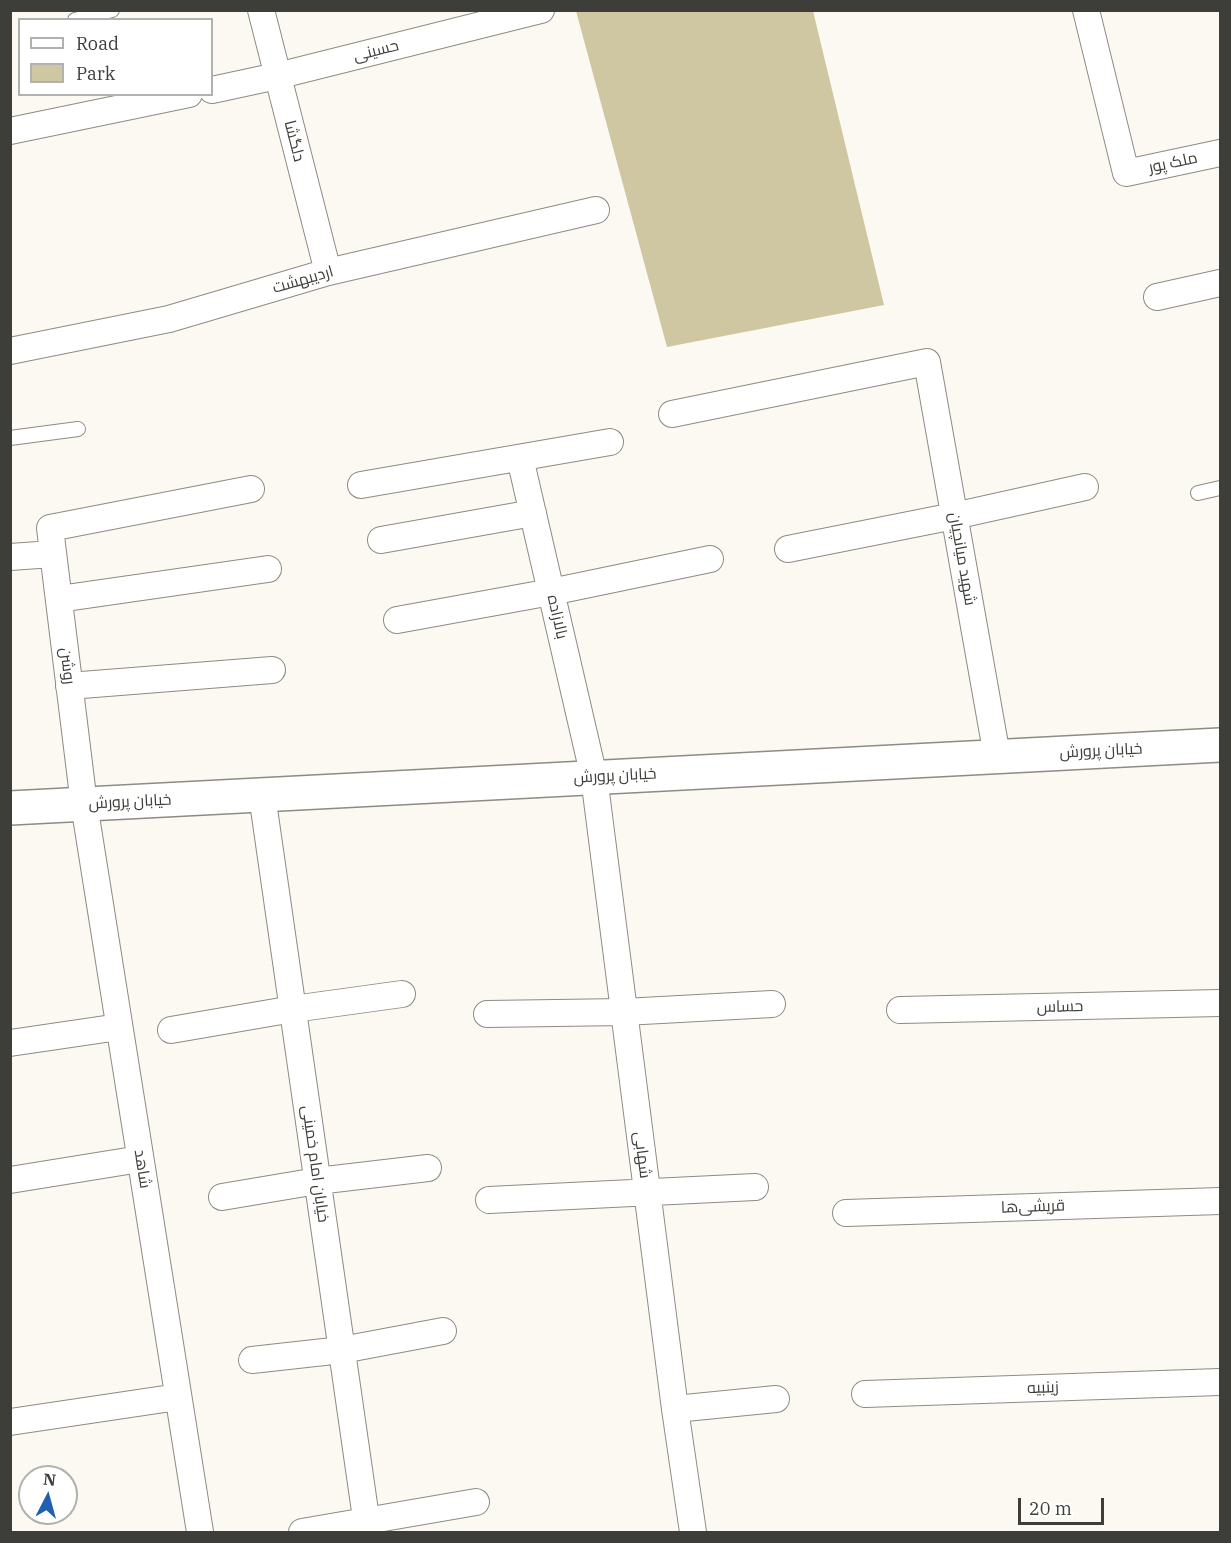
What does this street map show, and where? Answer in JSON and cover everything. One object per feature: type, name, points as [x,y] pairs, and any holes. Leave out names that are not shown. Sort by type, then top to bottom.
[{"type":"main road","name":"خیابان پرورش","points":[[10,808],[1221,745]]},
{"type":"street","name":"دلگشا","points":[[261,10],[328,272]]},
{"type":"street","name":"حسینی","points":[[213,90],[541,10]]},
{"type":"street","name":"ملک پور","points":[[1090,11],[1126,173],[1221,153]]},
{"type":"street","points":[[10,131],[179,96]]},
{"type":"street","name":"اردیبهشت","points":[[10,351],[169,319],[328,272],[596,210]]},
{"type":"street","points":[[1157,297],[1221,283]]},
{"type":"street","name":"شهید میانچیان","points":[[672,414],[927,362],[997,756]]},
{"type":"street","points":[[361,485],[610,442]]},
{"type":"street","name":"بالازاده","points":[[520,458],[594,777]]},
{"type":"street","points":[[788,549],[1084,487]]},
{"type":"street","name":"روشن","points":[[84,804],[50,528],[251,489]]},
{"type":"street","points":[[381,540],[532,513]]},
{"type":"street","points":[[10,557],[53,554]]},
{"type":"street","points":[[397,620],[551,592],[710,559]]},
{"type":"street","points":[[58,599],[268,569]]},
{"type":"street","points":[[69,686],[272,670]]},
{"type":"street","name":"شهابی","points":[[594,777],[693,1533]]},
{"type":"street","name":"خیابان امام خمینی","points":[[262,795],[367,1527]]},
{"type":"street","name":"شاهد","points":[[84,804],[201,1533]]},
{"type":"street","points":[[171,1030],[293,1009],[402,994]]},
{"type":"street","points":[[487,1014],[624,1012],[772,1004]]},
{"type":"street","name":"حساس","points":[[900,1010],[1221,1004]]},
{"type":"street","points":[[10,1043],[119,1027]]},
{"type":"street","points":[[10,1180],[140,1158]]},
{"type":"street","points":[[222,1197],[317,1181],[428,1168]]},
{"type":"street","points":[[489,1200],[755,1187]]},
{"type":"street","name":"قریشی‌ها","points":[[846,1213],[1221,1202]]},
{"type":"street","points":[[252,1360],[342,1350],[443,1331]]},
{"type":"street","name":"زینبیه","points":[[865,1394],[1221,1382]]},
{"type":"street","points":[[10,1422],[178,1397]]},
{"type":"street","points":[[675,1409],[776,1399]]},
{"type":"street","points":[[302,1533],[367,1527],[477,1502]]},
{"type":"lane","points":[[82,18],[112,10]]},
{"type":"lane","points":[[10,438],[78,429]]},
{"type":"lane","points":[[1198,493],[1221,488]]},
{"type":"green space","points":[[576,11],[813,11],[884,305],[667,347]]}]
